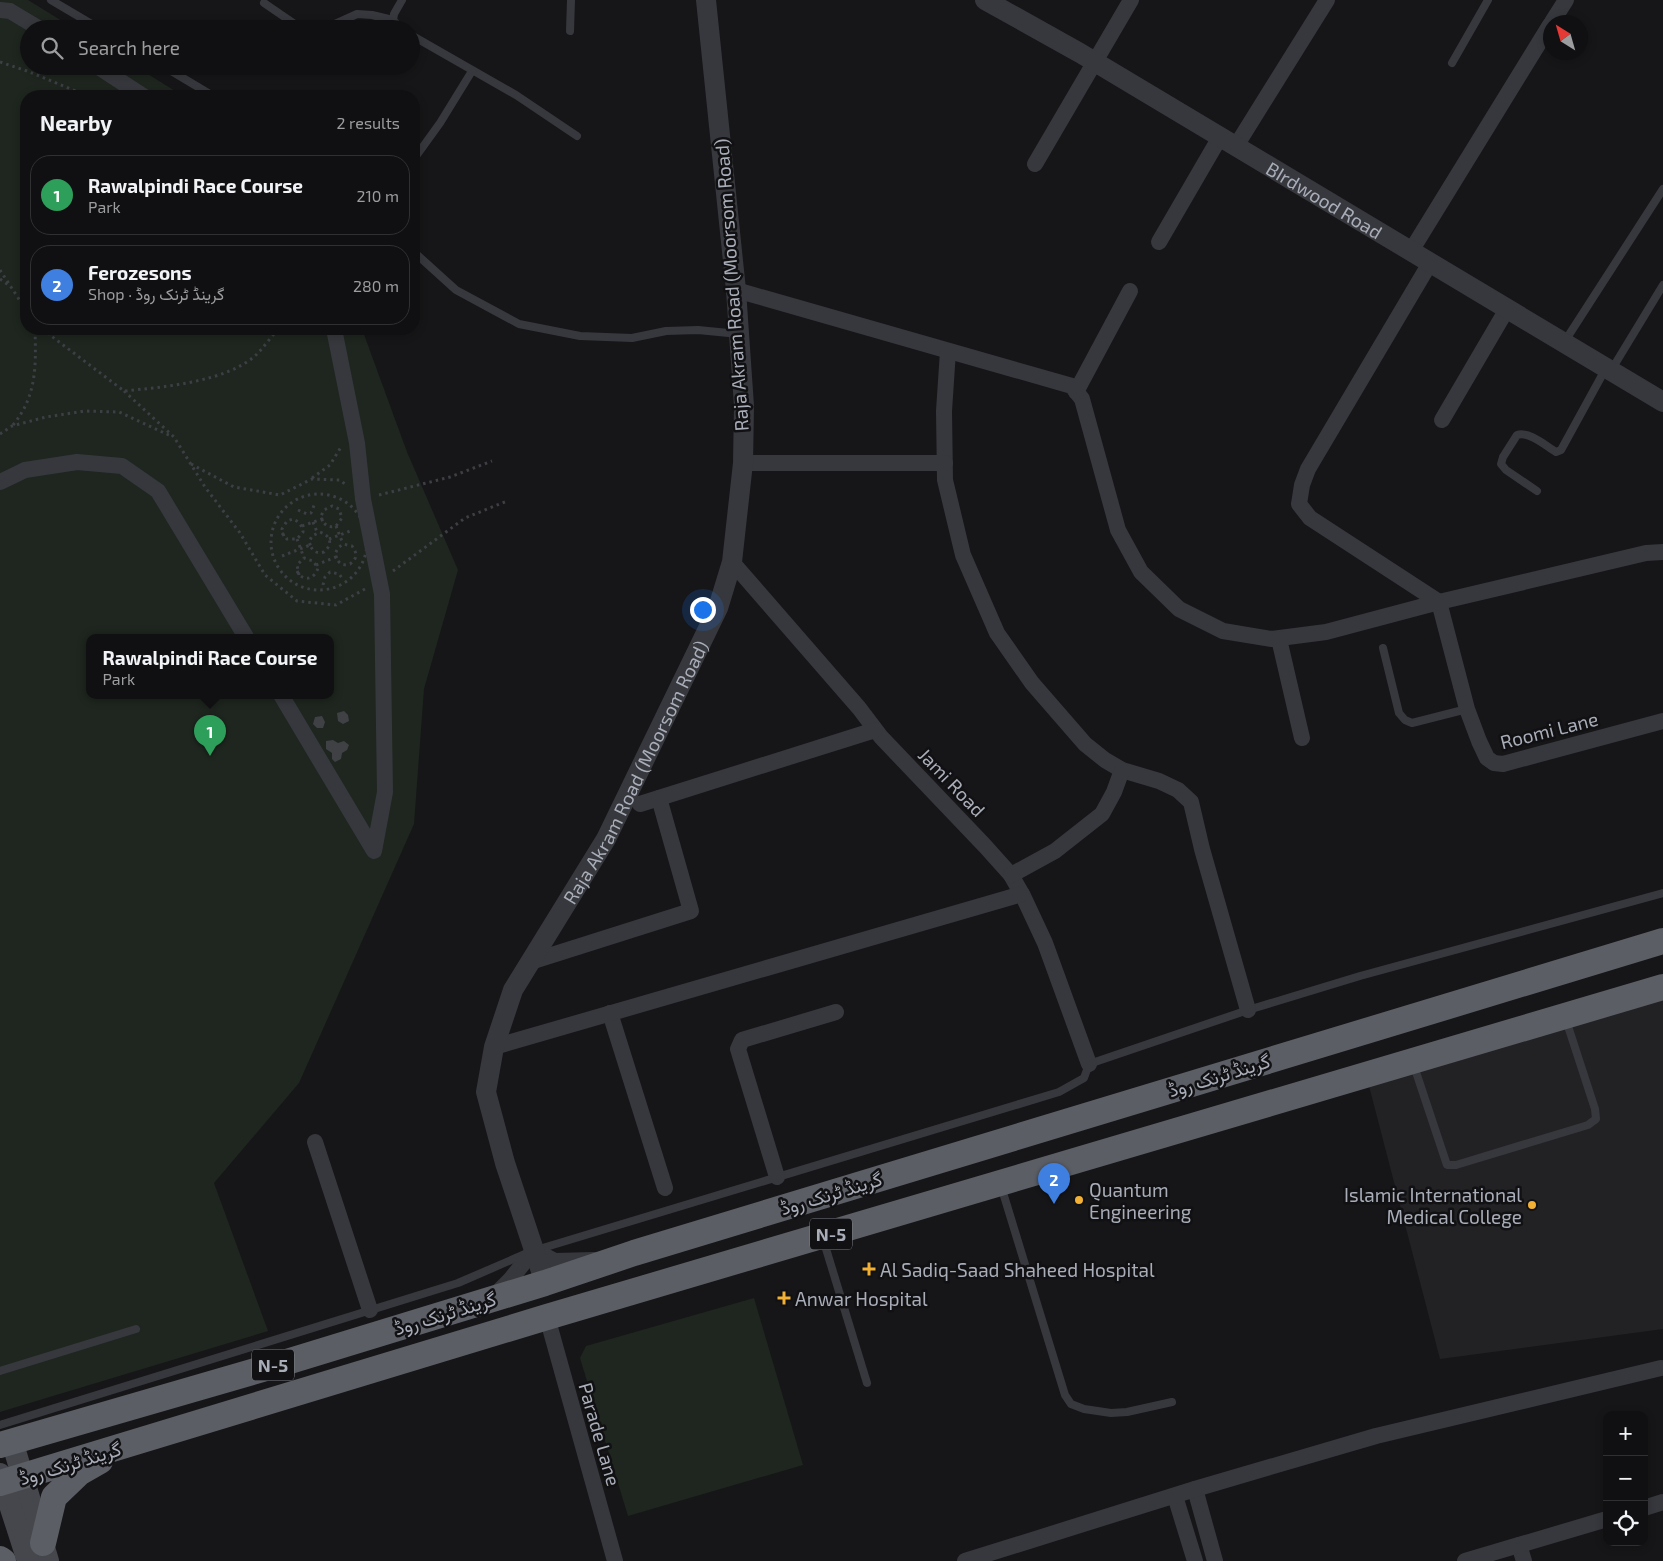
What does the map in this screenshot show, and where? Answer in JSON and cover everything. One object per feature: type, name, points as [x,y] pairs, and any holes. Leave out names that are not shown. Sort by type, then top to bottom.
[{"type":"highway","name":"گرینڈ ٹرنک روڈ","points":[[4,1437],[290,1361],[545,1283],[612,1260],[1663,941]]},
{"type":"highway","name":"گرینڈ ٹرنک روڈ","points":[[6,1479],[122,1447],[547,1317],[1663,987]]},
{"type":"highway","points":[[40,1555],[54,1497],[79,1473],[122,1447]]},
{"type":"main road","points":[[4,1437],[6,1479],[40,1555]]},
{"type":"street","name":"Raja Akram Road (Moorsom Road)","points":[[545,1283],[505,1163],[486,1092],[494,1047],[513,990],[606,839],[718,608],[732,562],[743,462],[744,406],[736,290],[706,0]]},
{"type":"street","name":"BIrdwood Road","points":[[985,0],[1095,62],[1663,402]]},
{"type":"street","points":[[1035,164],[1131,0]]},
{"type":"street","points":[[1159,242],[1327,0]]},
{"type":"street","points":[[1557,15],[1566,0]]},
{"type":"street","points":[[0,10],[10,11],[25,20]]},
{"type":"street","points":[[1411,251],[1543,37]]},
{"type":"street","points":[[111,75],[134,90]]},
{"type":"street","points":[[1430,263],[1308,469],[1302,485],[1300,504],[1310,518],[1439,602]]},
{"type":"street","points":[[736,290],[1072,386],[1082,399],[1118,530],[1141,572],[1179,609],[1223,631],[1272,639],[1326,632],[1439,602],[1646,553],[1663,552]]},
{"type":"street","points":[[1076,392],[1130,291]]},
{"type":"street","points":[[1442,420],[1507,309]]},
{"type":"street","points":[[282,699],[374,850],[385,792],[382,594],[364,499],[357,443],[335,335]]},
{"type":"street","points":[[948,350],[944,411],[945,480],[963,554],[997,633],[1032,683],[1085,744],[1105,760],[1122,770],[1159,781],[1178,790],[1191,802],[1202,849],[1248,1010]]},
{"type":"street","points":[[0,482],[25,470],[78,462],[122,466],[158,491],[244,634]]},
{"type":"street","points":[[743,462],[945,463]]},
{"type":"street","name":"Jami Road","points":[[732,562],[875,730],[1011,875],[1045,943],[1089,1064]]},
{"type":"street","name":"Roomi Lane","points":[[1439,602],[1467,709],[1482,748],[1487,758],[1494,763],[1503,764],[1663,721]]},
{"type":"street","points":[[1279,638],[1302,738]]},
{"type":"street","points":[[640,804],[875,730]]},
{"type":"street","points":[[1011,875],[1055,851],[1102,814],[1114,792],[1122,770]]},
{"type":"street","points":[[530,962],[691,911],[658,798]]},
{"type":"street","points":[[494,1047],[1022,894]]},
{"type":"street","points":[[777,1177],[738,1049],[742,1040],[836,1012]]},
{"type":"street","points":[[610,1013],[665,1188]]},
{"type":"street","points":[[315,1142],[370,1310]]},
{"type":"street","points":[[491,1299],[510,1280],[534,1250],[554,1261],[612,1260]]},
{"type":"street","name":"Parade Lane","points":[[547,1317],[615,1561]]},
{"type":"street","points":[[965,1561],[1195,1489],[1376,1436],[1661,1368]]},
{"type":"street","points":[[1195,1489],[1215,1561]]},
{"type":"street","points":[[1176,1496],[1195,1561]]},
{"type":"street","points":[[1648,1507],[1663,1502]]},
{"type":"street","points":[[1465,1561],[1603,1520]]},
{"type":"street","points":[[1519,1545],[1524,1561]]},
{"type":"lane","points":[[51,0],[85,20]]},
{"type":"lane","points":[[344,20],[357,14],[393,20],[394,14],[402,0]]},
{"type":"lane","points":[[1452,63],[1488,0]]},
{"type":"lane","points":[[569,1],[570,31]]},
{"type":"lane","points":[[264,3],[289,20]]},
{"type":"lane","points":[[420,41],[516,95],[577,136]]},
{"type":"lane","points":[[420,150],[472,71]]},
{"type":"lane","points":[[178,75],[203,90]]},
{"type":"lane","points":[[1564,343],[1663,189]]},
{"type":"lane","points":[[420,257],[456,290],[520,324],[580,336],[632,338],[666,331],[698,330],[739,334]]},
{"type":"lane","points":[[1537,491],[1506,470],[1501,464],[1503,457],[1520,433],[1556,452],[1561,450],[1608,370],[1663,286]]},
{"type":"lane","points":[[1383,648],[1399,713],[1405,720],[1412,724],[1467,709]]},
{"type":"lane","points":[[4,1437],[370,1310],[458,1283],[534,1250],[1059,1092],[1084,1078],[1089,1064],[1248,1010],[1360,976],[1663,892]]},
{"type":"lane","points":[[1413,1061],[1444,1158],[1447,1165],[1456,1165],[1588,1125],[1596,1119],[1595,1109],[1565,1017]]},
{"type":"lane","points":[[1000,1184],[1065,1395],[1071,1404],[1084,1409],[1111,1413],[1127,1412],[1172,1402]]},
{"type":"lane","points":[[822,1236],[867,1383]]},
{"type":"lane","points":[[0,1372],[136,1329]]},
{"type":"path","points":[[0,62],[20,69]]},
{"type":"path","points":[[37,75],[73,90]]},
{"type":"path","points":[[0,270],[20,300]]},
{"type":"path","points":[[0,279],[13,288]]},
{"type":"path","points":[[0,434],[12,426],[24,412],[33,385],[36,355],[35,335]]},
{"type":"path","points":[[50,335],[124,391],[174,437],[205,487],[240,533],[265,575],[297,601],[336,605],[380,581],[465,518],[506,501]]},
{"type":"path","points":[[124,391],[173,386],[226,373],[255,356],[273,335]]},
{"type":"path","points":[[12,426],[46,417],[85,410],[119,412],[174,437]]},
{"type":"path","points":[[190,464],[234,487],[280,495],[312,479],[330,466],[353,427]]},
{"type":"path","points":[[312,479],[340,480],[364,499],[450,477],[492,461]]},
{"type":"path","points":[[311,494],[334,495],[345,500],[361,518],[367,552],[360,567],[342,587],[324,591],[304,588],[289,579],[276,566],[274,560],[271,540],[272,529],[277,518],[287,505],[298,498],[311,494]]},
{"type":"path","points":[[298,510],[302,513],[311,513],[315,503]]},
{"type":"path","points":[[302,526],[322,519],[324,523],[330,527],[336,526],[342,518],[338,508],[332,506],[326,508],[322,513],[324,523]]},
{"type":"path","points":[[293,519],[302,526],[303,532],[297,539],[291,540],[283,535],[282,529],[287,521],[293,519]]},
{"type":"path","points":[[313,522],[317,532]]},
{"type":"path","points":[[336,526],[343,544]]},
{"type":"path","points":[[329,539],[353,530]]},
{"type":"path","points":[[282,556],[310,545],[318,553],[323,552],[330,545],[329,539],[323,533],[317,532]]},
{"type":"path","points":[[312,549],[310,539],[317,532]]},
{"type":"path","points":[[297,539],[304,558]]},
{"type":"path","points":[[338,561],[335,554],[343,544]]},
{"type":"path","points":[[316,565],[336,557],[341,564],[347,565],[353,562],[356,554],[352,546],[343,544]]},
{"type":"path","points":[[323,552],[326,561]]},
{"type":"path","points":[[304,558],[310,559],[316,565],[318,571],[312,578],[306,579],[298,573],[297,565],[304,558]]},
{"type":"path","points":[[324,585],[325,577],[330,572],[339,574],[342,578]]},
{"type":"shaded area","points":[[0,0],[28,0],[60,20],[20,20],[20,75],[149,75],[173,90],[20,90],[20,335],[364,335],[407,452],[458,570],[424,689],[414,824],[299,1083],[214,1183],[268,1331],[0,1412]]},
{"type":"shaded area","name":"Islamic International Medical College","points":[[1663,994],[1663,1329],[1440,1359],[1368,1082]]},
{"type":"shaded area","points":[[754,1298],[803,1465],[628,1516],[580,1358],[586,1346]]},
{"type":"building","points":[[344,711],[348,715],[349,721],[343,724],[338,721],[337,713]]},
{"type":"building","points":[[322,716],[325,722],[323,728],[317,728],[313,724],[315,717]]},
{"type":"building","points":[[333,740],[338,743],[344,741],[349,745],[347,750],[342,753],[341,759],[335,762],[332,759],[332,753],[326,749],[326,741]]},
{"type":"place","name":"Rawalpindi Race Course","points":[[210,756]]},
{"type":"place","name":"Quantum Engineering","points":[[1079,1200]]},
{"type":"place","name":"Ferozesons","points":[[1054,1204]]},
{"type":"place","name":"Islamic International Medical College","points":[[1532,1205]]},
{"type":"place","name":"Al Sadiq-Saad Shaheed Hospital","points":[[869,1269]]},
{"type":"place","name":"Anwar Hospital","points":[[784,1298]]}]
